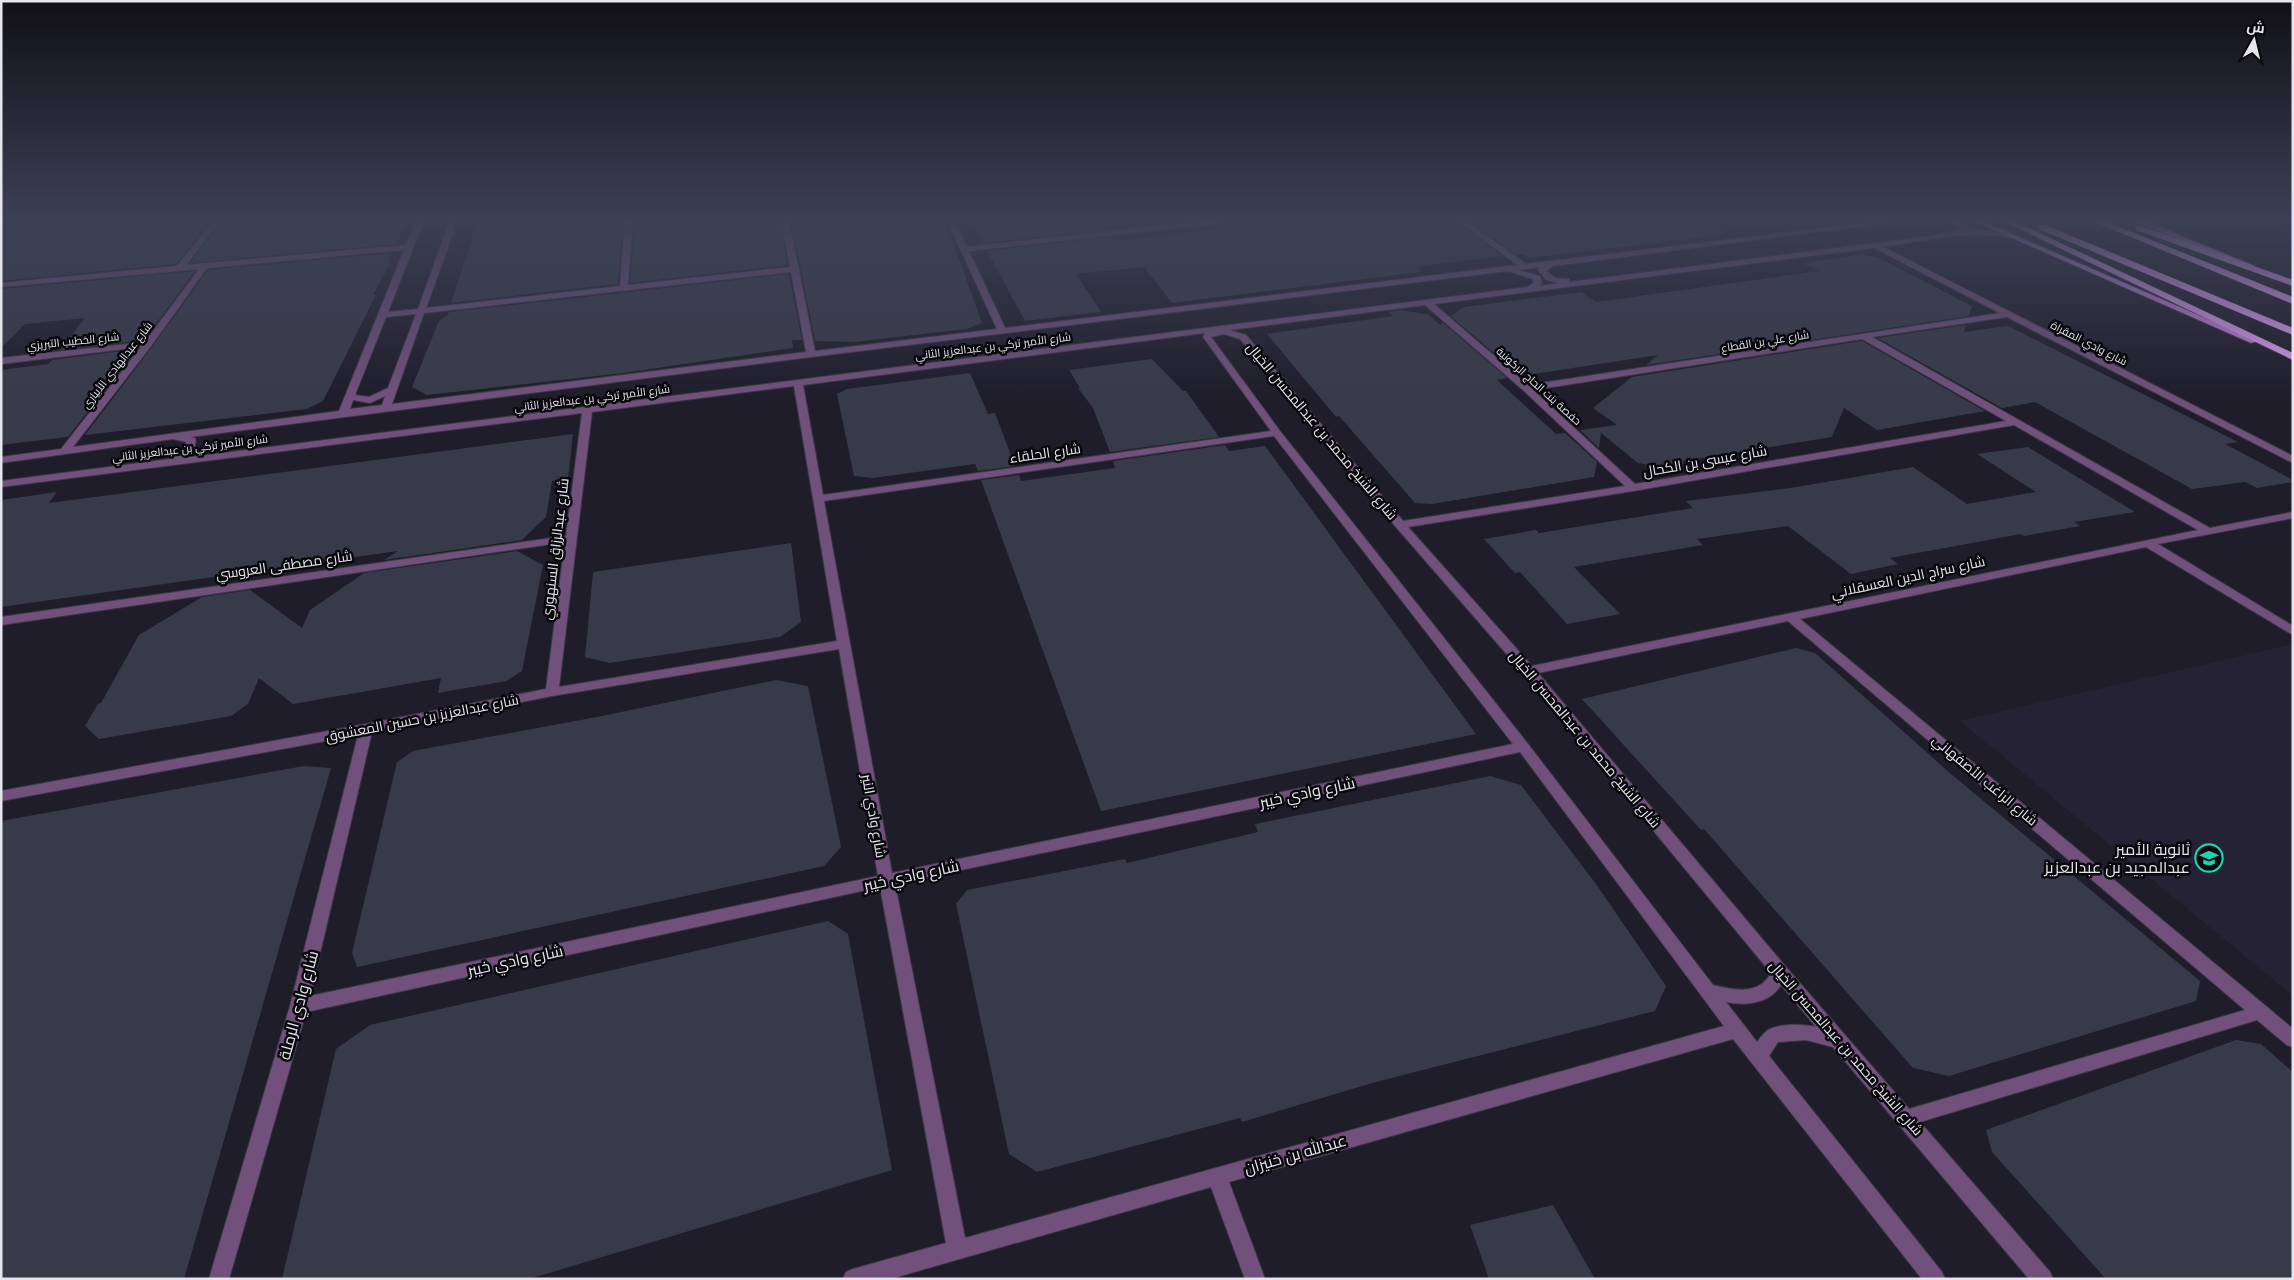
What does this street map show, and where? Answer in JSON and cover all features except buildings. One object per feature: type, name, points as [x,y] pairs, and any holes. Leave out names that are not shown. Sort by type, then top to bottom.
[{"type":"highway","points":[[2130,280],[2292,357]]},
{"type":"highway","points":[[2168,280],[2293,332]]},
{"type":"highway","points":[[2241,280],[2293,301]]},
{"type":"main road","points":[[2111,280],[2292,357]]},
{"type":"street","points":[[1,286],[63,280]]},
{"type":"street","name":"شارع عبدالهادي الأبياري","points":[[64,452],[148,344],[195,280]]},
{"type":"street","points":[[343,414],[396,280]]},
{"type":"street","points":[[385,409],[432,280]]},
{"type":"street","points":[[624,288],[625,280]]},
{"type":"street","points":[[382,315],[698,280]]},
{"type":"street","points":[[797,280],[812,354]]},
{"type":"street","points":[[979,280],[1002,331]]},
{"type":"street","name":"شارع الأمير تركي بن عبدالعزيز الثاني","points":[[1,460],[170,436],[812,354],[1418,280]]},
{"type":"street","points":[[1528,290],[1538,283],[1537,280]]},
{"type":"street","points":[[1564,280],[1586,282]]},
{"type":"street","name":"شارع الأمير تركي بن عبدالعزيز الثاني","points":[[1,484],[1604,280]]},
{"type":"street","name":"شارع وادي المقراة","points":[[1941,280],[2293,460]]},
{"type":"street","name":"حفصة بنت الحاج الركونية","points":[[1428,303],[1526,388],[1633,488]]},
{"type":"street","name":"شارع علي بن القطاع","points":[[1526,388],[2008,314]]},
{"type":"street","name":"شارع الشيخ محمد بن عبدالمحسن الخيال","points":[[1935,1279],[1737,1030],[1523,747],[1277,433],[1207,337],[1209,333],[1224,331],[1243,337],[1400,525],[1529,671],[1780,972],[2043,1279]]},
{"type":"street","points":[[1865,337],[2208,531]]},
{"type":"street","name":"شارع الخطيب التبريزي","points":[[1,361],[148,344]]},
{"type":"street","name":"شارع وادي النير","points":[[798,383],[886,880],[957,1249]]},
{"type":"street","points":[[351,397],[370,400],[393,389]]},
{"type":"street","name":"شارع عبدالرزاق السنهوري","points":[[552,692],[587,410]]},
{"type":"street","name":"شارع عيسى بن الكحال","points":[[1400,525],[1633,488],[2015,422]]},
{"type":"street","name":"شارع الحلقاء","points":[[818,499],[1277,433]]},
{"type":"street","points":[[162,462],[182,454],[190,445],[191,440],[170,436]]},
{"type":"street","name":"شارع سراج الدين العسقلاني","points":[[1529,671],[2148,543],[2293,515]]},
{"type":"street","name":"شارع مصطفى العروسي","points":[[1,621],[572,538]]},
{"type":"street","points":[[2148,543],[2293,631]]},
{"type":"street","name":"شارع الراغب الأصفهاني","points":[[1791,617],[2293,1040]]},
{"type":"street","name":"شارع عبدالعزيز بن حسين المعشوق","points":[[1,796],[366,729],[552,692],[844,644]]},
{"type":"street","name":"شارع وادي الرملة","points":[[219,1279],[299,1006],[366,729]]},
{"type":"street","name":"شارع وادي خيبر","points":[[299,1006],[886,880],[1523,747]]},
{"type":"street","points":[[1706,990],[1743,999],[1763,993],[1776,984],[1780,972]]},
{"type":"street","points":[[1906,1118],[2261,1012]]},
{"type":"street","name":"عبدالله بن خنيزان","points":[[853,1279],[1737,1030]]},
{"type":"street","points":[[1759,1058],[1763,1048],[1773,1036],[1794,1031],[1814,1032],[1838,1040]]},
{"type":"street","points":[[1217,1176],[1255,1279]]},
{"type":"shaded area","name":"ثانوية الأمير عبدالمجيد بن عبدالعزيز","points":[[2293,644],[2293,996],[1960,721]]},
{"type":"place","name":"ثانوية الأمير عبدالمجيد بن عبدالعزيز","points":[[2209,858]]}]
